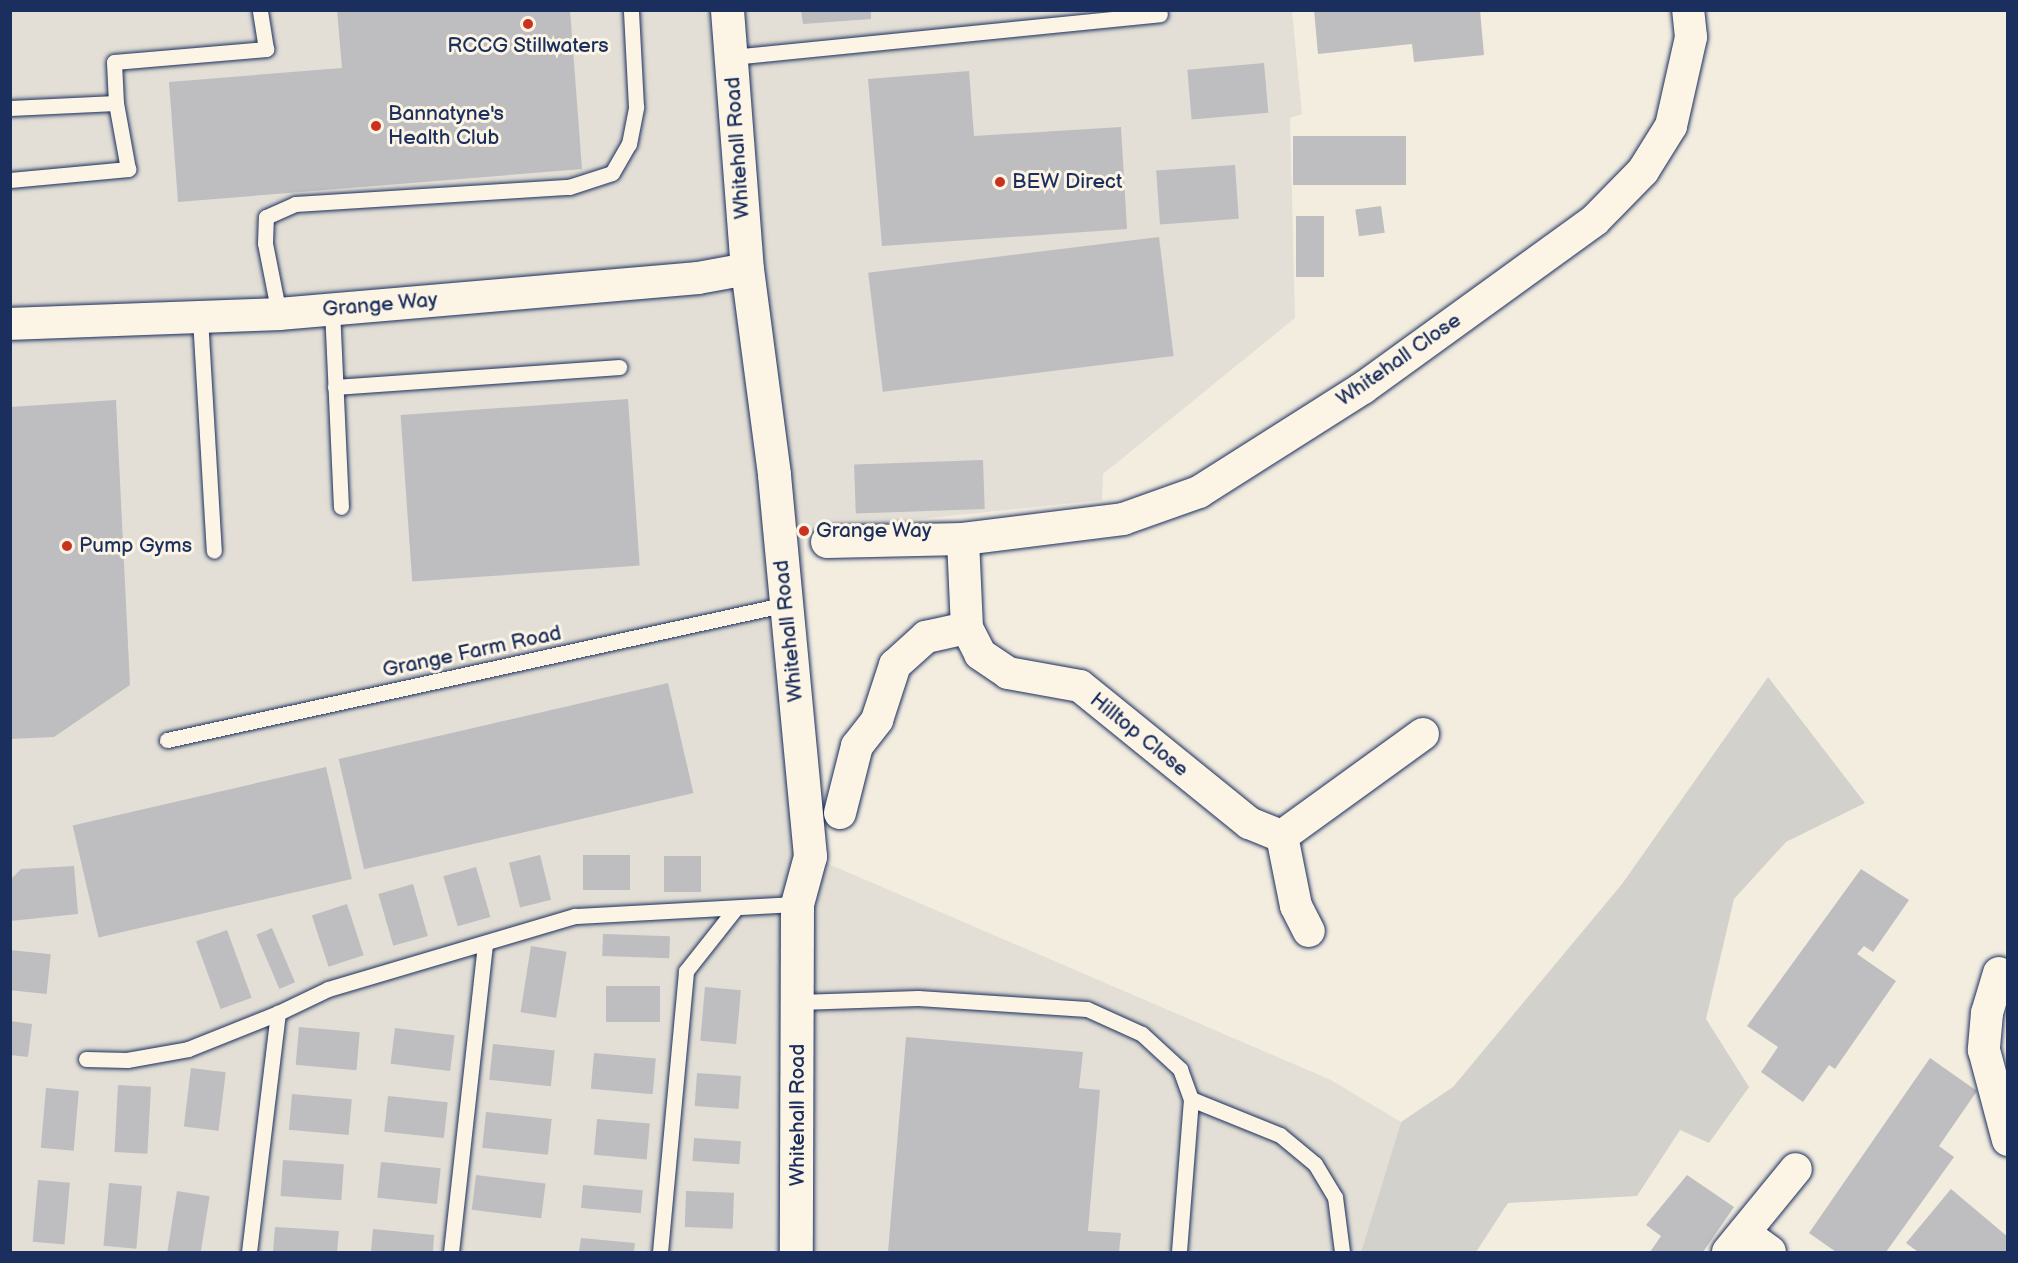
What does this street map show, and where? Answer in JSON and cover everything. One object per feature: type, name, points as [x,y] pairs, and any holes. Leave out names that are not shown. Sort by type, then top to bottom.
[{"type":"street","name":"Whitehall Road","points":[[727,10],[747,269],[788,604],[810,856],[797,904],[799,1002],[796,1252]]},
{"type":"street","name":"Whitehall Close","points":[[827,542],[963,539],[1123,519],[1199,492],[1363,388],[1536,267],[1595,220],[1643,171],[1671,126],[1691,36],[1688,10]]},
{"type":"street","name":"Grange Way","points":[[10,324],[279,314],[698,278],[747,269]]},
{"type":"street","points":[[840,813],[857,746],[877,720],[895,666],[926,637],[967,628],[963,539]]},
{"type":"street","name":"Hilltop Close","points":[[967,628],[980,654],[1008,673],[1080,686],[1249,823],[1282,836]]},
{"type":"street","points":[[1309,931],[1296,906],[1282,836],[1424,734]]},
{"type":"street","points":[[1999,973],[1986,1013],[1984,1050],[2007,1140]]},
{"type":"street","points":[[1770,1252],[1736,1243],[1796,1169]]},
{"type":"lane","points":[[10,180],[128,169],[116,103],[114,62],[266,49],[260,10]]},
{"type":"lane","points":[[279,314],[265,243],[266,217],[296,204],[569,187],[612,173],[629,144],[636,107],[632,10]]},
{"type":"lane","points":[[732,57],[1160,14]]},
{"type":"lane","points":[[10,108],[116,103]]},
{"type":"lane","points":[[332,309],[341,507]]},
{"type":"lane","points":[[200,318],[214,551]]},
{"type":"lane","points":[[335,387],[619,367]]},
{"type":"lane","name":"Grange Farm Road","points":[[166,740],[788,604]]},
{"type":"lane","points":[[86,1059],[127,1060],[188,1049],[278,1013],[328,989],[485,945],[575,916],[797,904]]},
{"type":"lane","points":[[660,1252],[687,971],[735,909]]},
{"type":"lane","points":[[451,1252],[485,945]]},
{"type":"lane","points":[[799,1002],[918,998],[1087,1009],[1142,1034],[1180,1069],[1191,1099],[1179,1252]]},
{"type":"lane","points":[[249,1252],[278,1013]]},
{"type":"lane","points":[[1191,1099],[1280,1135],[1315,1164],[1335,1197],[1342,1252]]},
{"type":"shaded area","points":[[10,11],[1292,11],[1302,114],[1290,118],[1295,318],[1103,474],[1102,500],[804,531],[810,856],[1331,1080],[1401,1122],[1361,1252],[11,1252]]},
{"type":"shaded area","points":[[1768,677],[1865,803],[1786,842],[1734,899],[1706,1019],[1749,1087],[1709,1143],[1680,1130],[1637,1196],[1508,1203],[1476,1252],[1361,1252],[1401,1122],[1453,1087],[1622,884]]},
{"type":"building","name":"Bannatyne's Health Club","points":[[337,10],[570,10],[582,169],[178,202],[169,82],[342,68]]},
{"type":"building","points":[[801,10],[871,10],[871,19],[803,24]]},
{"type":"building","points":[[1314,10],[1480,10],[1484,55],[1414,62],[1412,44],[1318,54]]},
{"type":"building","points":[[1264,63],[1268,113],[1192,120],[1187,70]]},
{"type":"building","name":"BEW Direct","points":[[969,71],[974,136],[1121,127],[1127,229],[882,246],[868,79]]},
{"type":"building","points":[[1293,136],[1406,136],[1406,185],[1293,185]]},
{"type":"building","points":[[1235,165],[1239,219],[1160,224],[1156,171]]},
{"type":"building","points":[[1381,206],[1385,233],[1359,236],[1355,210]]},
{"type":"building","points":[[1296,216],[1324,216],[1324,277],[1296,277]]},
{"type":"building","points":[[1159,237],[1174,356],[883,392],[868,273]]},
{"type":"building","points":[[628,399],[640,566],[412,581],[401,415]]},
{"type":"building","name":"Pump Gyms","points":[[116,400],[130,685],[54,737],[10,739],[10,407]]},
{"type":"building","points":[[983,460],[985,509],[856,513],[854,465]]},
{"type":"building","points":[[668,683],[693,793],[364,869],[339,759]]},
{"type":"building","points":[[326,767],[352,879],[99,938],[73,825]]},
{"type":"building","points":[[540,855],[551,900],[520,907],[509,863]]},
{"type":"building","points":[[583,855],[630,855],[630,890],[583,890]]},
{"type":"building","points":[[664,856],[701,856],[701,892],[664,892]]},
{"type":"building","points":[[74,866],[78,914],[10,921],[10,880],[21,869]]},
{"type":"building","points":[[476,867],[490,917],[458,926],[443,876]]},
{"type":"building","points":[[1861,869],[1909,900],[1873,952],[1864,946],[1857,954],[1896,981],[1835,1069],[1829,1065],[1803,1102],[1761,1072],[1778,1047],[1747,1026]]},
{"type":"building","points":[[413,884],[428,936],[393,946],[378,894]]},
{"type":"building","points":[[347,904],[364,955],[328,967],[312,915]]},
{"type":"building","points":[[272,928],[295,982],[279,989],[256,935]]},
{"type":"building","points":[[227,930],[252,998],[221,1009],[196,941]]},
{"type":"building","points":[[603,934],[670,936],[669,958],[602,956]]},
{"type":"building","points":[[531,946],[567,952],[556,1018],[521,1012]]},
{"type":"building","points":[[10,950],[51,954],[47,994],[10,990]]},
{"type":"building","points":[[606,986],[660,986],[660,1022],[606,1022]]},
{"type":"building","points":[[705,987],[741,990],[736,1044],[700,1041]]},
{"type":"building","points":[[10,1021],[32,1024],[28,1057],[10,1055]]},
{"type":"building","points":[[299,1027],[360,1032],[356,1070],[296,1065]]},
{"type":"building","points":[[395,1028],[455,1035],[450,1071],[391,1064]]},
{"type":"building","points":[[906,1037],[1083,1052],[1079,1088],[1100,1090],[1088,1231],[1121,1233],[1119,1252],[888,1252]]},
{"type":"building","points":[[493,1044],[555,1050],[551,1086],[489,1080]]},
{"type":"building","points":[[594,1053],[656,1058],[653,1094],[591,1089]]},
{"type":"building","points":[[1930,1058],[1977,1091],[1939,1146],[1954,1157],[1886,1252],[1836,1252],[1809,1233]]},
{"type":"building","points":[[191,1068],[226,1072],[219,1131],[184,1127]]},
{"type":"building","points":[[697,1073],[741,1076],[739,1109],[695,1106]]},
{"type":"building","points":[[118,1085],[151,1087],[147,1154],[114,1152]]},
{"type":"building","points":[[46,1088],[79,1091],[74,1151],[41,1148]]},
{"type":"building","points":[[292,1094],[352,1099],[349,1135],[289,1130]]},
{"type":"building","points":[[388,1096],[448,1102],[444,1138],[384,1132]]},
{"type":"building","points":[[486,1112],[552,1119],[548,1155],[482,1148]]},
{"type":"building","points":[[597,1119],[650,1124],[647,1159],[594,1155]]},
{"type":"building","points":[[694,1138],[741,1141],[739,1164],[692,1161]]},
{"type":"building","points":[[283,1160],[344,1164],[341,1200],[280,1196]]},
{"type":"building","points":[[381,1162],[441,1168],[437,1204],[377,1198]]},
{"type":"building","points":[[476,1175],[545,1184],[541,1218],[472,1210]]},
{"type":"building","points":[[1687,1175],[1734,1207],[1703,1252],[1650,1252],[1661,1236],[1646,1225]]},
{"type":"building","points":[[38,1180],[70,1183],[64,1245],[33,1242]]},
{"type":"building","points":[[109,1183],[142,1186],[136,1249],[104,1246]]},
{"type":"building","points":[[583,1185],[643,1190],[641,1213],[581,1208]]},
{"type":"building","points":[[1951,1189],[2008,1237],[2008,1252],[1918,1252],[1906,1243]]},
{"type":"building","points":[[177,1191],[210,1196],[201,1252],[167,1251]]},
{"type":"building","points":[[686,1191],[734,1193],[733,1229],[685,1227]]},
{"type":"building","points":[[275,1227],[339,1231],[337,1252],[273,1252]]},
{"type":"building","points":[[373,1229],[434,1235],[433,1252],[371,1252]]},
{"type":"building","points":[[581,1238],[635,1243],[634,1252],[579,1252]]},
{"type":"place","name":"RCCG Stillwaters","points":[[528,24]]},
{"type":"place","name":"Bannatyne's Health Club","points":[[376,126]]},
{"type":"place","name":"BEW Direct","points":[[1000,182]]},
{"type":"place","name":"Grange Way","points":[[804,531]]},
{"type":"place","name":"Pump Gyms","points":[[67,546]]}]
